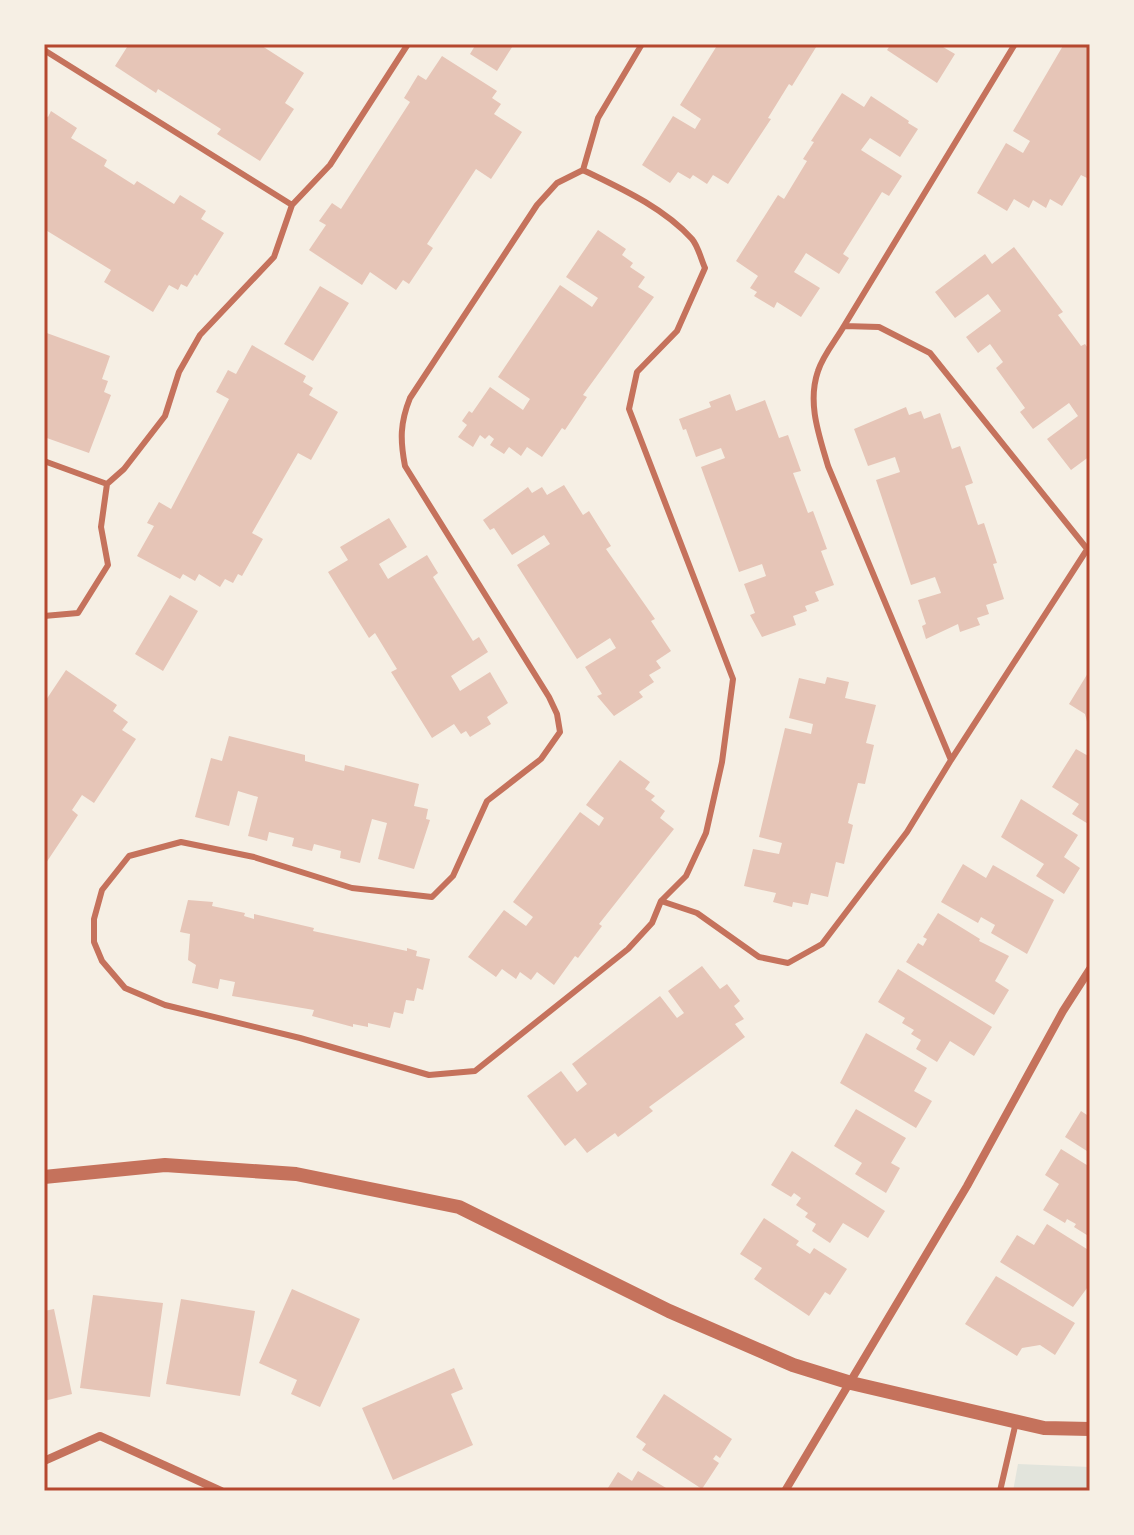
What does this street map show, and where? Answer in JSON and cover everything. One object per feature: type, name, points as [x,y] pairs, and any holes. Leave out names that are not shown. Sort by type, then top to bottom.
[{"type":"street","points":[[785,1491],[967,1186],[1063,1011],[1090,969]]},
{"type":"street","points":[[44,1177],[165,1165],[296,1174],[459,1207],[669,1311],[793,1365],[851,1383],[1016,1422],[1044,1428],[1090,1429]]},
{"type":"street","points":[[44,1461],[100,1436],[221,1491]]},
{"type":"lane","points":[[44,616],[78,613],[108,565],[101,527],[107,484],[124,469],[165,416],[179,372],[200,335],[274,257],[292,205],[330,165],[408,44]]},
{"type":"lane","points":[[583,170],[665,215],[694,241],[705,268],[677,331],[637,372],[629,409],[733,679],[722,762],[706,833],[686,876],[661,901],[652,923],[628,949],[475,1071],[429,1075],[300,1038],[165,1005],[125,988],[102,961],[94,942],[94,919],[102,890],[129,856],[181,842],[254,857],[352,888],[432,897],[453,876],[487,801],[541,759],[560,732],[557,714],[549,697],[405,466],[400,437],[402,417],[410,398],[537,205],[557,183],[583,170],[598,118],[642,44]]},
{"type":"lane","points":[[951,760],[828,466],[815,422],[814,394],[818,369],[1015,44]]},
{"type":"lane","points":[[44,50],[292,205]]},
{"type":"lane","points":[[661,901],[697,913],[759,957],[788,963],[822,944],[907,832],[1089,548],[930,353],[879,327],[844,326]]},
{"type":"lane","points":[[44,461],[107,484]]},
{"type":"lane","points":[[1000,1491],[1016,1422]]},
{"type":"shaded area","points":[[1018,1464],[1090,1467],[1090,1491],[1013,1491]]},
{"type":"building","points":[[129,44],[259,44],[304,73],[285,103],[294,109],[260,161],[217,134],[221,129],[115,66]]},
{"type":"building","points":[[476,44],[514,44],[497,71],[470,54]]},
{"type":"building","points":[[718,44],[818,44],[792,86],[789,84],[768,118],[771,119],[728,184],[713,175],[707,184],[693,175],[690,179],[678,172],[670,183],[642,165],[673,116],[695,129],[701,119],[680,105]]},
{"type":"building","points":[[891,44],[938,44],[955,54],[937,83],[887,50]]},
{"type":"building","points":[[1064,44],[1082,44],[1090,48],[1090,173],[1087,178],[1081,175],[1062,206],[1050,199],[1046,208],[1033,200],[1029,208],[1014,199],[1007,211],[977,193],[1006,143],[1023,153],[1030,141],[1013,131]]},
{"type":"building","points":[[442,56],[497,91],[492,98],[501,104],[494,114],[522,132],[491,179],[476,169],[427,244],[433,248],[409,284],[403,280],[396,290],[370,272],[362,285],[309,250],[326,225],[319,221],[332,203],[341,209],[410,102],[404,98],[418,75],[426,80]]},
{"type":"building","points":[[842,93],[864,107],[871,96],[918,129],[900,157],[870,138],[861,150],[902,176],[889,196],[882,192],[843,254],[849,258],[839,274],[806,253],[794,272],[820,288],[801,317],[777,302],[774,308],[754,296],[757,292],[750,288],[758,276],[736,261],[778,195],[784,199],[807,161],[803,159],[814,142],[811,141]]},
{"type":"building","points":[[51,111],[77,128],[71,138],[107,160],[104,166],[134,185],[137,181],[174,204],[180,195],[206,211],[201,219],[224,233],[197,276],[195,274],[187,287],[181,284],[178,290],[169,285],[153,312],[104,282],[111,270],[44,229],[44,115],[48,117]]},
{"type":"building","points":[[598,230],[626,249],[622,255],[633,263],[630,267],[645,277],[638,287],[654,297],[583,395],[587,397],[565,430],[562,428],[542,457],[527,447],[521,456],[509,447],[504,454],[490,445],[494,439],[489,435],[485,439],[480,435],[473,447],[458,437],[467,425],[462,421],[469,411],[472,413],[490,387],[523,410],[530,399],[498,377],[560,285],[592,307],[598,298],[566,277]]},
{"type":"building","points":[[1014,247],[1063,312],[1058,315],[1081,346],[1085,344],[1090,351],[1090,456],[1071,470],[1047,439],[1078,416],[1069,403],[1033,429],[1020,412],[1025,408],[996,368],[1003,362],[990,344],[978,353],[966,337],[1001,311],[988,294],[955,318],[935,292],[985,254],[992,264]]},
{"type":"building","points":[[320,286],[349,303],[313,361],[284,344]]},
{"type":"building","points":[[44,332],[110,356],[102,379],[108,381],[104,392],[111,395],[89,453],[44,437],[47,431],[44,430]]},
{"type":"building","points":[[252,345],[306,376],[303,382],[313,388],[309,395],[338,412],[311,460],[298,453],[252,533],[263,539],[242,576],[238,574],[233,583],[225,579],[220,587],[199,574],[195,581],[183,574],[180,579],[137,556],[154,526],[147,523],[159,502],[171,509],[229,399],[216,392],[228,370],[236,374]]},
{"type":"building","points":[[730,394],[736,411],[765,400],[779,438],[788,435],[801,471],[793,473],[808,513],[813,511],[827,549],[821,551],[834,585],[815,592],[819,601],[805,606],[807,611],[793,616],[796,625],[762,637],[750,615],[755,613],[744,584],[766,576],[762,564],[739,572],[701,467],[725,458],[721,448],[696,457],[679,419],[711,407],[709,402]]},
{"type":"building","points":[[906,407],[909,415],[921,411],[924,419],[940,413],[952,449],[960,446],[973,483],[965,486],[978,525],[984,523],[1004,599],[986,605],[989,614],[977,618],[980,625],[960,632],[958,624],[926,639],[922,626],[926,624],[918,600],[941,593],[935,577],[911,585],[876,480],[900,472],[895,457],[868,466],[854,429]]},
{"type":"building","points":[[564,485],[583,515],[589,511],[611,546],[606,549],[655,619],[651,621],[671,651],[656,661],[661,668],[649,675],[654,682],[639,692],[643,697],[614,716],[597,696],[602,694],[585,667],[616,648],[610,638],[577,659],[517,565],[550,544],[544,535],[512,555],[494,528],[490,530],[483,520],[528,487],[532,493],[542,487],[547,495]]},
{"type":"building","points":[[389,518],[407,547],[379,564],[388,579],[427,555],[438,573],[433,577],[473,641],[479,637],[488,652],[451,676],[460,691],[490,672],[508,703],[487,717],[491,724],[470,737],[466,731],[461,734],[454,724],[432,738],[391,672],[397,669],[375,633],[369,638],[328,572],[348,560],[340,547]]},
{"type":"building","points":[[170,595],[198,611],[163,671],[135,654]]},
{"type":"building","points":[[66,670],[117,705],[113,711],[128,722],[122,730],[136,739],[94,803],[82,795],[72,810],[78,815],[46,863],[44,703]]},
{"type":"building","points":[[1088,673],[1089,729],[1085,714],[1069,704]]},
{"type":"building","points":[[827,677],[849,682],[845,698],[876,705],[866,743],[874,745],[865,784],[858,783],[848,823],[853,825],[844,864],[836,862],[828,897],[811,893],[808,905],[793,902],[792,907],[773,902],[776,893],[744,886],[753,849],[779,854],[782,843],[759,837],[785,728],[811,734],[813,724],[789,718],[799,678],[825,684]]},
{"type":"building","points":[[229,736],[305,755],[305,761],[344,771],[345,765],[419,784],[414,806],[428,809],[426,819],[430,820],[414,869],[378,859],[387,823],[372,819],[360,863],[340,858],[341,851],[314,844],[312,851],[292,846],[294,838],[269,832],[267,841],[248,836],[258,797],[238,791],[229,826],[195,817],[211,758],[222,761]]},
{"type":"building","points":[[1076,749],[1090,757],[1090,825],[1072,814],[1079,804],[1052,787]]},
{"type":"building","points":[[620,760],[650,782],[645,789],[655,796],[651,800],[665,811],[660,818],[674,829],[599,924],[602,926],[578,958],[575,956],[554,985],[537,972],[531,980],[520,972],[516,979],[502,969],[496,977],[468,957],[504,910],[526,926],[533,917],[513,902],[580,812],[599,826],[604,818],[586,805]]},
{"type":"building","points":[[1021,799],[1078,835],[1064,857],[1080,868],[1064,894],[1036,876],[1044,864],[1001,837]]},
{"type":"building","points":[[963,864],[986,878],[993,865],[1054,900],[1027,954],[991,933],[995,925],[981,917],[978,923],[941,902]]},
{"type":"building","points":[[188,900],[213,902],[212,906],[245,913],[244,916],[254,919],[254,914],[314,928],[313,931],[417,951],[416,956],[430,959],[423,990],[417,988],[414,1001],[406,1000],[403,1014],[394,1012],[390,1028],[368,1023],[368,1027],[353,1024],[353,1027],[312,1016],[314,1010],[232,996],[235,982],[220,979],[218,989],[192,983],[196,965],[188,960],[190,934],[180,932]]},
{"type":"building","points":[[938,913],[979,941],[1009,956],[995,981],[1009,990],[994,1015],[906,962],[918,943],[923,946],[927,939],[923,937]]},
{"type":"building","points":[[702,966],[720,989],[727,984],[740,1001],[734,1006],[744,1019],[735,1024],[745,1037],[649,1107],[653,1111],[618,1137],[615,1133],[587,1153],[575,1138],[565,1146],[527,1096],[561,1071],[577,1092],[587,1084],[572,1064],[660,996],[677,1018],[684,1013],[668,991]]},
{"type":"building","points":[[898,969],[992,1027],[974,1056],[950,1041],[937,1062],[916,1049],[921,1040],[911,1034],[914,1030],[902,1023],[905,1018],[878,1002]]},
{"type":"building","points":[[866,1033],[927,1068],[914,1091],[932,1101],[916,1128],[840,1083]]},
{"type":"building","points":[[856,1109],[906,1138],[891,1163],[900,1168],[886,1193],[855,1174],[862,1163],[834,1146]]},
{"type":"building","points":[[1081,1111],[1090,1117],[1090,1153],[1065,1137]]},
{"type":"building","points":[[1061,1149],[1090,1167],[1090,1237],[1074,1227],[1076,1224],[1067,1219],[1065,1223],[1043,1210],[1059,1184],[1045,1175]]},
{"type":"building","points":[[792,1151],[885,1211],[868,1238],[843,1223],[830,1243],[812,1231],[816,1224],[805,1217],[808,1213],[796,1205],[801,1198],[794,1193],[791,1197],[771,1185]]},
{"type":"building","points":[[764,1218],[799,1241],[796,1245],[810,1254],[814,1248],[847,1269],[830,1295],[825,1292],[809,1316],[754,1279],[762,1268],[740,1254]]},
{"type":"building","points":[[1047,1224],[1090,1251],[1090,1284],[1073,1307],[1000,1262],[1017,1235],[1034,1245]]},
{"type":"building","points":[[996,1276],[1075,1323],[1055,1355],[1040,1345],[1022,1348],[1017,1356],[965,1324]]},
{"type":"building","points":[[292,1289],[360,1319],[320,1407],[291,1394],[297,1380],[259,1363]]},
{"type":"building","points":[[93,1295],[163,1303],[150,1397],[80,1388]]},
{"type":"building","points":[[181,1299],[255,1311],[240,1396],[166,1384]]},
{"type":"building","points":[[54,1309],[72,1394],[44,1401],[44,1311]]},
{"type":"building","points":[[454,1368],[463,1389],[451,1394],[473,1445],[393,1480],[362,1408]]},
{"type":"building","points":[[664,1394],[732,1439],[720,1458],[716,1455],[713,1459],[719,1463],[702,1489],[642,1450],[646,1444],[636,1437]]},
{"type":"building","points":[[638,1471],[671,1491],[606,1491],[618,1472],[632,1481]]}]
